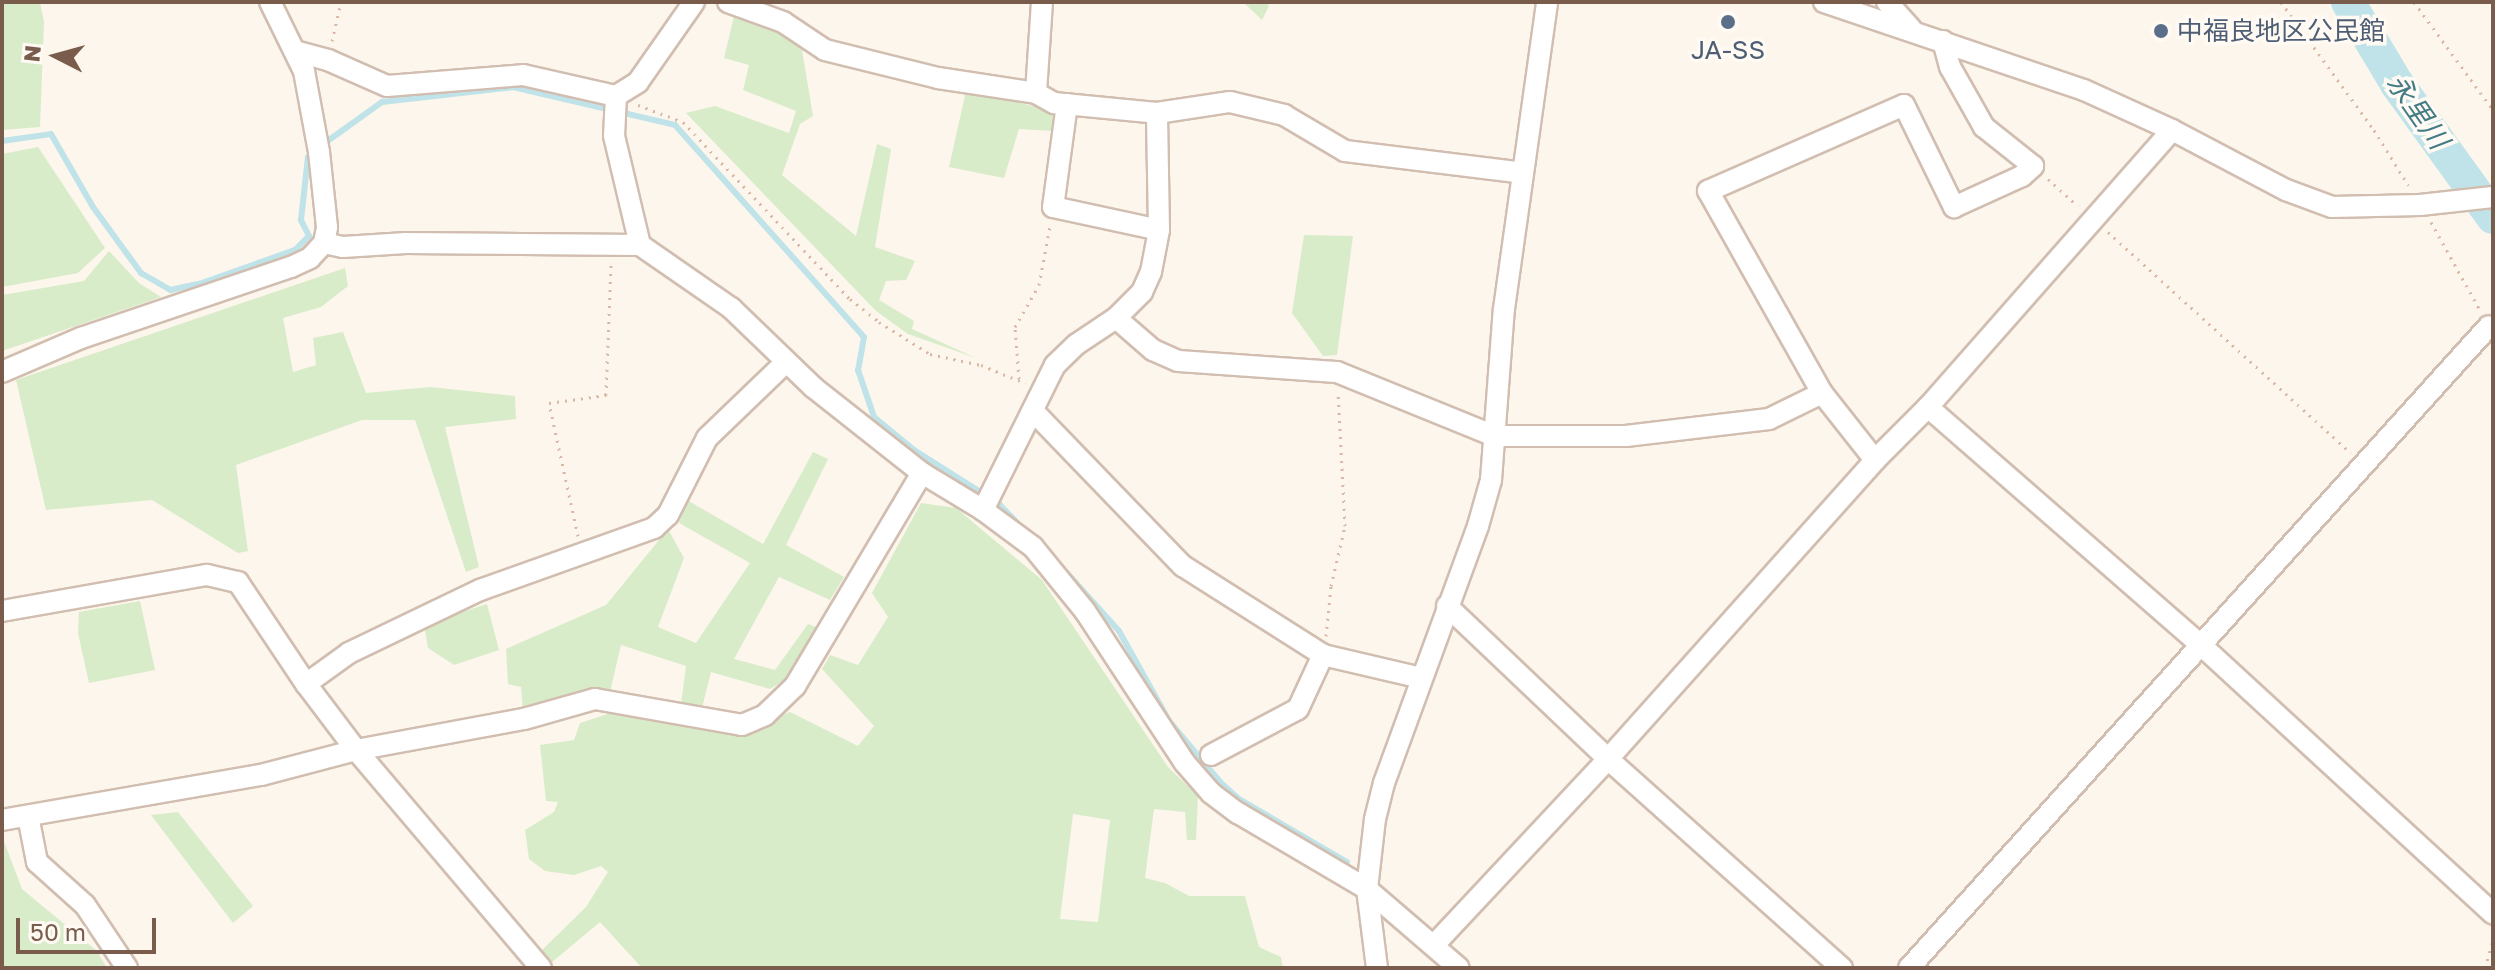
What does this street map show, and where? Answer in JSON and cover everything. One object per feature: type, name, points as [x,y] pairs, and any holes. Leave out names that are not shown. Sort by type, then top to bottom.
[{"type":"street","points":[[2,372],[81,338],[291,267],[310,258],[324,243],[327,227],[319,148],[298,52],[270,2]]},
{"type":"street","points":[[640,245],[614,136],[615,104],[638,82],[694,2]]},
{"type":"street","points":[[728,2],[783,22],[825,50],[938,78],[1036,93],[1054,103],[1157,113],[1230,102],[1284,115],[1345,151],[1523,173]]},
{"type":"street","points":[[1036,93],[1042,2]]},
{"type":"street","points":[[1377,968],[1370,934],[1367,889],[1375,819],[1384,783],[1491,480],[1504,309],[1547,2]]},
{"type":"street","points":[[1824,2],[2084,90],[2172,130],[2286,190],[2332,207],[2420,205],[2493,197]]},
{"type":"street","points":[[1887,2],[1913,30]]},
{"type":"street","points":[[1875,460],[1822,393],[1708,191],[1904,105],[1954,207],[2022,176],[2033,166],[1984,127],[1950,67],[1943,41]]},
{"type":"street","points":[[298,52],[328,60],[387,86],[523,75],[615,104]]},
{"type":"street","points":[[1067,104],[1053,207],[1159,230]]},
{"type":"street","points":[[988,501],[1055,365],[1077,344],[1116,318],[1142,292],[1151,272],[1159,230],[1157,113]]},
{"type":"street","points":[[1434,945],[1608,759],[1875,460],[1928,407],[2172,130]]},
{"type":"street","points":[[324,243],[343,247],[406,243],[640,245],[731,308],[786,362],[922,473],[988,501],[1033,547],[1085,611],[1184,762],[1211,793],[1238,813],[1367,889],[1459,968]]},
{"type":"street","points":[[1116,318],[1153,350],[1178,361],[1337,372],[1495,436],[1626,436],[1769,419],[1822,393]]},
{"type":"street","points":[[1909,968],[2203,647],[2489,326]]},
{"type":"street","points":[[306,684],[349,653],[480,590],[654,528],[668,515],[707,438],[786,362]]},
{"type":"street","points":[[1038,404],[1183,566],[1323,655],[1421,678]]},
{"type":"street","points":[[1928,407],[2203,647],[2493,914]]},
{"type":"street","points":[[2,820],[261,775],[356,750],[524,719],[595,699],[742,725],[765,715],[795,686],[922,473]]},
{"type":"street","points":[[2,611],[207,575],[238,582],[306,684],[356,750],[541,968]]},
{"type":"street","points":[[1447,606],[1608,759],[1842,968]]},
{"type":"street","points":[[1211,755],[1298,709],[1323,655]]},
{"type":"street","points":[[28,816],[37,862],[85,905],[127,968]]},
{"type":"path","points":[[328,60],[341,2]]},
{"type":"path","points":[[2281,2],[2374,130],[2489,326]]},
{"type":"path","points":[[2414,2],[2493,110]]},
{"type":"path","points":[[615,104],[683,122],[850,299],[879,322],[930,354],[1019,379]]},
{"type":"path","points":[[2033,166],[2366,466]]},
{"type":"path","points":[[1038,404],[1019,379],[1015,327],[1039,285],[1053,207]]},
{"type":"path","points":[[581,552],[549,403],[606,395],[612,244]]},
{"type":"path","points":[[1323,655],[1331,586],[1345,526],[1337,372]]},
{"type":"path","points":[[2485,968],[2493,940]]},
{"type":"green space","points":[[2,2],[40,2],[44,22],[40,127],[2,130]]},
{"type":"green space","points":[[1243,2],[1266,2],[1269,6],[1262,20]]},
{"type":"green space","points":[[735,12],[801,44],[813,116],[800,124],[782,175],[856,236],[877,144],[891,149],[875,247],[915,261],[906,280],[886,281],[879,300],[914,321],[912,329],[976,358],[908,334],[876,311],[686,113],[715,106],[789,133],[796,111],[743,90],[749,65],[724,58]]},
{"type":"green space","points":[[966,91],[1056,111],[1052,131],[1019,129],[1004,178],[949,167]]},
{"type":"green space","points":[[38,147],[105,248],[78,273],[2,287],[2,154]]},
{"type":"green space","points":[[1304,235],[1353,236],[1337,355],[1323,356],[1292,313]]},
{"type":"green space","points":[[109,251],[139,283],[161,297],[2,351],[2,295],[84,281]]},
{"type":"green space","points":[[345,268],[348,286],[321,307],[283,318],[293,372],[316,365],[313,338],[343,332],[366,393],[430,387],[515,396],[516,419],[445,427],[479,567],[466,572],[415,420],[362,420],[236,465],[248,551],[238,553],[152,500],[46,510],[16,380]]},
{"type":"green space","points":[[813,452],[828,459],[786,545],[844,577],[830,600],[779,577],[734,659],[775,670],[808,624],[819,628],[790,677],[770,689],[711,672],[702,708],[681,704],[686,666],[621,645],[610,692],[523,712],[521,687],[508,684],[506,649],[606,605],[668,529],[684,558],[658,627],[696,643],[750,563],[679,523],[687,500],[763,544]]},
{"type":"green space","points":[[921,503],[956,508],[1042,580],[1168,767],[1198,796],[1196,840],[1187,840],[1185,812],[1154,809],[1145,878],[1165,883],[1189,896],[1245,896],[1259,947],[1281,957],[1283,968],[642,968],[600,922],[551,963],[541,951],[586,907],[608,872],[601,866],[574,875],[545,871],[529,859],[525,830],[554,812],[558,802],[546,801],[540,745],[574,740],[580,723],[611,713],[740,733],[790,712],[858,746],[874,726],[822,669],[830,655],[858,665],[888,617],[872,593]],"holes":[[[1073,814],[1110,820],[1098,922],[1060,919]]]},
{"type":"green space","points":[[140,601],[155,670],[89,683],[78,633],[79,612]]},
{"type":"green space","points":[[487,604],[499,650],[454,665],[428,648],[424,624]]},
{"type":"green space","points":[[178,812],[253,906],[233,923],[151,815]]},
{"type":"green space","points":[[2,836],[22,889],[97,951],[107,968],[2,968]]},
{"type":"waterway","name":"永里川","points":[[2348,2],[2397,84],[2493,217]]},
{"type":"waterway","points":[[322,145],[382,102],[513,87],[675,125],[864,337],[858,370],[874,417],[914,450],[999,504],[1021,527]]},
{"type":"waterway","points":[[2,141],[51,134],[93,207],[141,273],[170,290],[199,284],[295,250],[309,236],[301,220],[308,157],[313,152]]},
{"type":"waterway","points":[[1066,572],[1119,631],[1169,721],[1221,783],[1239,799],[1347,862]]},
{"type":"place","name":"JA-SS","points":[[1728,22]]},
{"type":"place","name":"中福良地区公民館","points":[[2161,31]]}]
